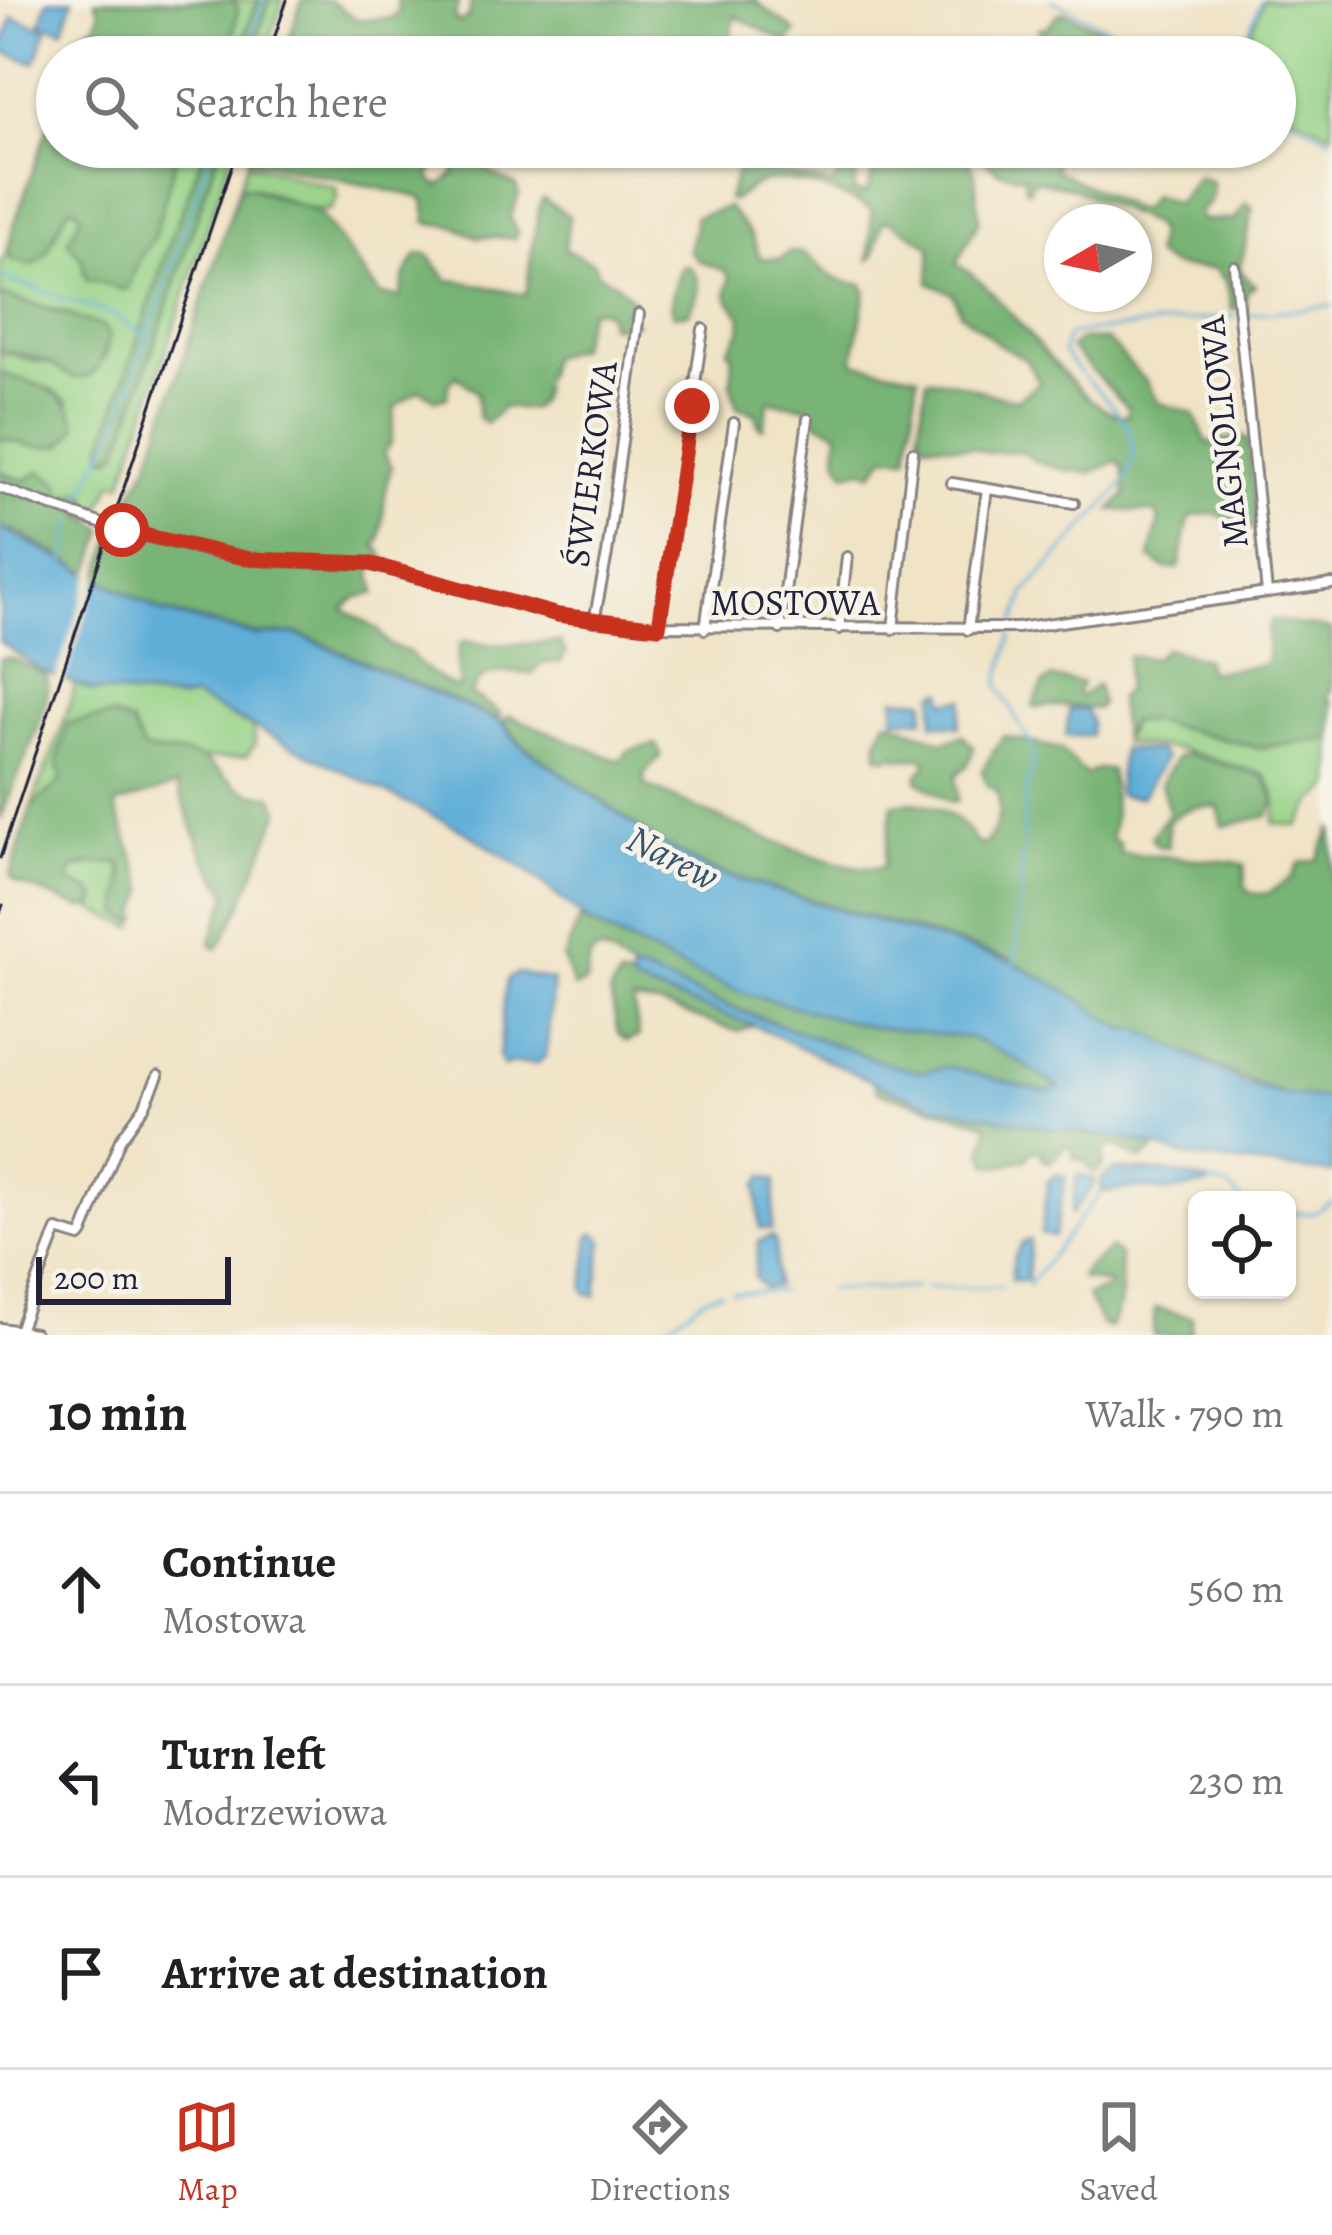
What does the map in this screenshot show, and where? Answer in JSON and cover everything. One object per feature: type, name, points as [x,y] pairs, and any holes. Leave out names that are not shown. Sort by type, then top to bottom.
[{"type":"main road","points":[[0,1330],[34,1335]]},
{"type":"street","name":"MAGNOLIOWA","points":[[1234,266],[1267,593]]},
{"type":"street","name":"ŚWIERKOWA","points":[[594,620],[639,314]]},
{"type":"street","points":[[659,627],[703,329]]},
{"type":"street","points":[[780,629],[808,419]]},
{"type":"street","points":[[705,628],[734,423]]},
{"type":"street","points":[[892,629],[913,452]]},
{"type":"street","points":[[952,483],[1074,503]]},
{"type":"street","name":"MOSTOWA","points":[[0,488],[122,530],[249,559],[368,563],[530,608],[659,627],[1017,628],[1332,584]]},
{"type":"street","points":[[968,630],[987,489]]},
{"type":"street","points":[[838,629],[847,557]]},
{"type":"street","points":[[18,1333],[57,1230],[80,1237],[83,1233],[122,1136],[144,1107],[158,1076]]},
{"type":"green space","points":[[95,0],[233,0],[238,9],[232,36],[77,36],[96,24],[100,11]]},
{"type":"green space","points":[[233,0],[258,0],[245,36],[232,36],[238,10]]},
{"type":"green space","points":[[258,0],[270,0],[257,36],[245,36]]},
{"type":"green space","points":[[270,0],[283,0],[271,36],[257,36]]},
{"type":"green space","points":[[302,0],[329,0],[358,20],[392,18],[399,12],[397,0],[459,0],[454,18],[460,23],[469,17],[471,0],[754,0],[796,32],[774,36],[735,16],[731,36],[290,36]]},
{"type":"green space","points":[[1263,0],[1332,0],[1332,134],[1296,116],[1296,36],[1249,36]]},
{"type":"green space","points":[[1065,12],[1109,36],[1040,36],[1039,28],[1047,27]]},
{"type":"green space","points":[[36,161],[36,168],[173,168],[154,237],[123,290],[86,279],[82,259],[68,242],[81,216],[75,207],[68,208],[46,254],[33,265],[11,260],[12,231]]},
{"type":"green space","points":[[173,168],[198,168],[102,449],[110,458],[119,451],[213,168],[227,168],[122,484],[113,482],[96,517],[81,515],[72,495],[63,496],[41,471],[24,481],[0,472],[0,438],[35,446],[64,445],[69,403],[52,390],[0,373],[0,351],[37,362],[105,359],[109,337],[68,313],[0,295],[0,264],[8,250],[11,260],[46,254],[68,208],[75,207],[81,216],[68,242],[82,259],[84,273],[141,256],[154,237]]},
{"type":"green space","points":[[198,168],[213,168],[119,451],[105,457],[102,449]]},
{"type":"green space","points":[[245,168],[265,168],[336,188],[337,198],[330,210],[319,210],[239,187]]},
{"type":"green space","points":[[288,168],[432,168],[430,179],[439,186],[456,168],[486,168],[516,185],[519,195],[510,217],[515,238],[478,237],[452,226],[427,223],[424,200]]},
{"type":"green space","points":[[741,168],[833,185],[842,170],[853,168],[854,191],[868,190],[874,168],[972,168],[979,221],[956,264],[997,299],[1064,375],[1107,411],[1127,416],[1129,409],[1070,348],[1079,340],[1107,340],[1159,403],[1193,413],[1207,443],[1248,439],[1257,527],[1249,529],[1214,513],[1192,516],[1179,568],[1164,568],[1150,558],[1159,519],[1155,512],[1111,510],[1126,494],[1123,468],[1117,461],[1090,473],[1035,461],[1021,451],[985,453],[924,442],[919,431],[927,379],[1018,399],[1040,382],[1024,358],[960,312],[953,294],[929,282],[931,247],[891,221],[883,221],[869,260],[872,211],[850,199],[822,188],[779,181],[762,182],[728,199]]},
{"type":"green space","points":[[994,168],[1055,168],[1125,204],[1108,204],[1070,187],[1034,180],[1028,191],[1026,177]]},
{"type":"green space","points":[[1198,176],[1212,182],[1211,199],[1199,212],[1201,220],[1234,220],[1247,203],[1253,208],[1240,270],[1255,286],[1246,292],[1246,306],[1232,309],[1227,283],[1215,269],[1175,266],[1154,254],[1158,234],[1152,204],[1146,204],[1153,195],[1176,204]]},
{"type":"green space","points":[[249,187],[319,213],[380,295],[400,297],[405,275],[417,255],[427,254],[448,280],[526,295],[543,198],[569,216],[565,249],[594,263],[598,274],[632,299],[625,314],[636,323],[623,327],[609,325],[608,314],[600,309],[589,310],[578,347],[550,357],[538,403],[531,409],[504,407],[486,423],[478,417],[477,393],[456,375],[447,397],[436,400],[420,390],[395,407],[391,443],[384,453],[392,467],[375,544],[388,562],[370,567],[376,593],[357,597],[343,609],[456,688],[460,686],[459,645],[465,641],[500,645],[560,642],[566,653],[561,662],[543,663],[532,674],[488,675],[475,685],[471,694],[501,714],[499,720],[298,633],[258,635],[162,611],[99,578],[117,522],[149,463],[239,188]]},
{"type":"green space","points":[[728,207],[752,236],[760,258],[804,253],[836,279],[862,284],[866,291],[856,363],[918,375],[908,457],[886,456],[872,474],[862,469],[846,473],[837,457],[839,432],[819,423],[807,407],[769,401],[763,428],[756,413],[737,407],[731,384],[733,357],[728,350],[741,330],[742,317],[728,296],[726,271],[699,261],[689,250],[694,217]]},
{"type":"green space","points":[[689,266],[697,277],[697,294],[689,313],[674,315],[675,285],[681,267]]},
{"type":"green space","points":[[0,295],[103,326],[109,337],[97,370],[76,378],[44,361],[0,351]]},
{"type":"green space","points":[[0,373],[37,384],[67,404],[77,427],[70,437],[43,447],[0,438]]},
{"type":"green space","points":[[41,471],[58,482],[63,496],[83,492],[88,497],[81,515],[105,529],[90,574],[0,527],[0,472],[24,481]]},
{"type":"green space","points":[[1272,620],[1332,630],[1332,688],[1327,698],[1332,701],[1332,739],[1257,747],[1150,721],[1131,721],[1122,736],[1118,698],[1125,691],[1128,656],[1155,658],[1165,648],[1205,659],[1209,672],[1264,665]]},
{"type":"green space","points":[[0,658],[14,659],[46,675],[48,688],[39,725],[0,821]]},
{"type":"green space","points":[[1051,678],[1082,683],[1077,691],[1081,697],[1097,685],[1101,704],[1096,709],[1036,708],[1043,684]]},
{"type":"green space","points":[[75,684],[93,691],[182,700],[193,697],[253,728],[255,743],[247,756],[181,756],[143,749],[131,724],[113,716],[69,723],[57,761],[62,781],[31,808]]},
{"type":"green space","points":[[112,716],[131,724],[143,749],[202,759],[242,789],[272,795],[280,810],[218,949],[211,941],[228,894],[203,854],[177,785],[115,805],[146,891],[134,922],[120,914],[124,873],[120,863],[72,869],[68,882],[96,898],[94,906],[81,908],[10,876],[31,808],[62,780],[57,761],[68,723]]},
{"type":"green space","points":[[510,716],[616,760],[628,751],[656,744],[661,756],[644,774],[645,785],[803,852],[865,868],[884,866],[893,805],[917,803],[941,810],[983,845],[998,820],[999,806],[997,791],[988,786],[982,771],[1003,736],[1060,749],[1086,775],[1111,770],[1111,839],[1119,843],[1120,853],[1244,865],[1250,893],[1267,894],[1292,877],[1299,863],[1317,860],[1332,827],[1332,1098],[1280,1093],[1141,1031],[1123,1028],[1010,959],[708,869],[661,843],[520,743],[503,721]]},
{"type":"green space","points":[[887,720],[944,742],[963,735],[974,747],[968,763],[956,775],[958,801],[951,802],[918,781],[927,764],[923,758],[897,758],[895,753],[888,758],[878,756],[878,740]]},
{"type":"green space","points":[[1150,721],[1257,748],[1332,739],[1332,786],[1298,826],[1274,823],[1276,798],[1265,775],[1182,750],[1123,743],[1131,722]]},
{"type":"green space","points":[[1186,753],[1264,776],[1275,799],[1268,816],[1223,826],[1218,807],[1191,808],[1168,822],[1168,847],[1158,846],[1151,838],[1169,812],[1161,783],[1177,757]]},
{"type":"green space","points":[[120,863],[124,889],[120,902],[133,922],[139,918],[134,928],[88,907],[96,899],[92,891],[67,882],[72,869]]},
{"type":"green space","points":[[580,919],[695,974],[870,1027],[971,1037],[1061,1088],[1045,1092],[949,1067],[922,1072],[894,1066],[635,972],[596,951],[586,982],[574,988],[563,959]]},
{"type":"green space","points":[[619,978],[753,1025],[739,1032],[633,1001],[639,1036],[627,1041],[618,1034],[610,992]]},
{"type":"green space","points":[[875,1086],[988,1116],[1119,1137],[1156,1148],[1142,1160],[1114,1146],[1104,1150],[1104,1165],[1096,1172],[1087,1162],[1073,1158],[1073,1148],[1066,1146],[1050,1162],[1042,1152],[1031,1151],[1026,1159],[988,1164],[983,1150],[989,1127],[878,1092]]},
{"type":"green space","points":[[1111,1248],[1119,1256],[1121,1284],[1120,1303],[1109,1328],[1102,1325],[1087,1296],[1109,1284],[1080,1278]]},
{"type":"green space","points":[[1155,1308],[1192,1317],[1191,1335],[1153,1335]]},
{"type":"water","points":[[48,0],[73,0],[63,30],[40,23]]},
{"type":"water","points":[[13,17],[47,29],[45,36],[36,36],[35,63],[1,51]]},
{"type":"water","name":"Narew","points":[[0,527],[162,612],[257,636],[297,634],[501,722],[518,743],[660,843],[707,870],[1010,961],[1123,1029],[1139,1029],[1246,1084],[1281,1094],[1332,1099],[1332,1173],[1187,1157],[1138,1141],[930,1104],[753,1025],[636,985],[630,979],[633,972],[644,972],[894,1066],[922,1072],[949,1067],[1044,1092],[1060,1088],[971,1038],[870,1027],[747,994],[695,974],[587,921],[529,872],[464,831],[193,697],[93,691],[42,671],[0,642]]},
{"type":"water","points":[[943,690],[946,702],[963,699],[959,726],[933,723],[935,693]]},
{"type":"water","points":[[895,698],[925,700],[924,719],[894,719]]},
{"type":"water","points":[[1085,709],[1091,721],[1090,736],[1066,736],[1069,710]]},
{"type":"water","points":[[1122,749],[1158,751],[1165,758],[1141,797],[1117,792]]},
{"type":"water","points":[[518,973],[553,981],[546,1055],[537,1064],[504,1067],[499,1059],[505,990],[508,979]]},
{"type":"water","points":[[1114,1170],[1169,1172],[1209,1182],[1169,1192],[1137,1188],[1101,1192],[1102,1178]]},
{"type":"water","points":[[1055,1174],[1066,1177],[1054,1237],[1041,1234],[1048,1182]]},
{"type":"water","points":[[764,1176],[776,1180],[772,1230],[760,1228],[757,1186]]},
{"type":"water","points":[[1077,1176],[1095,1183],[1071,1215]]},
{"type":"water","points":[[596,1233],[603,1240],[596,1296],[584,1287],[590,1235]]},
{"type":"water","points":[[772,1236],[776,1286],[764,1288],[754,1277],[759,1241]]},
{"type":"water","points":[[1030,1240],[1027,1281],[1011,1280],[1014,1257],[1023,1242]]},
{"type":"pier","points":[[92,569],[100,573],[63,685],[54,682]]},
{"type":"waterway","points":[[251,36],[264,0]]},
{"type":"waterway","points":[[1052,0],[1125,36]]},
{"type":"waterway","points":[[1246,36],[1261,0]]},
{"type":"waterway","points":[[1296,121],[1332,139]]},
{"type":"waterway","points":[[76,509],[118,422],[206,168]]},
{"type":"waterway","points":[[0,277],[117,316],[147,337]]},
{"type":"waterway","points":[[1244,315],[1332,306]]},
{"type":"waterway","points":[[1015,623],[1026,592],[1124,483],[1132,461],[1126,426],[1063,352],[1066,337],[1236,316]]},
{"type":"waterway","points":[[65,562],[73,519]]},
{"type":"waterway","points":[[1012,634],[998,685],[1032,747],[1023,839]]},
{"type":"waterway","points":[[1015,964],[1023,849]]},
{"type":"waterway","points":[[1209,1182],[1232,1191]]},
{"type":"waterway","points":[[1028,1286],[1101,1192]]},
{"type":"waterway","points":[[1296,1213],[1313,1214],[1332,1202]]},
{"type":"waterway","points":[[925,1288],[1002,1287]]},
{"type":"waterway","points":[[829,1290],[915,1288]]},
{"type":"waterway","points":[[732,1292],[780,1291]]},
{"type":"waterway","points":[[650,1330],[721,1292]]},
{"type":"railway","points":[[275,36],[287,0]]},
{"type":"railway","points":[[0,858],[231,168]]},
{"type":"railway","points":[[0,913],[3,905]]},
{"type":"route","points":[[122,530],[249,559],[368,563],[558,615],[659,627],[692,406]]}]
